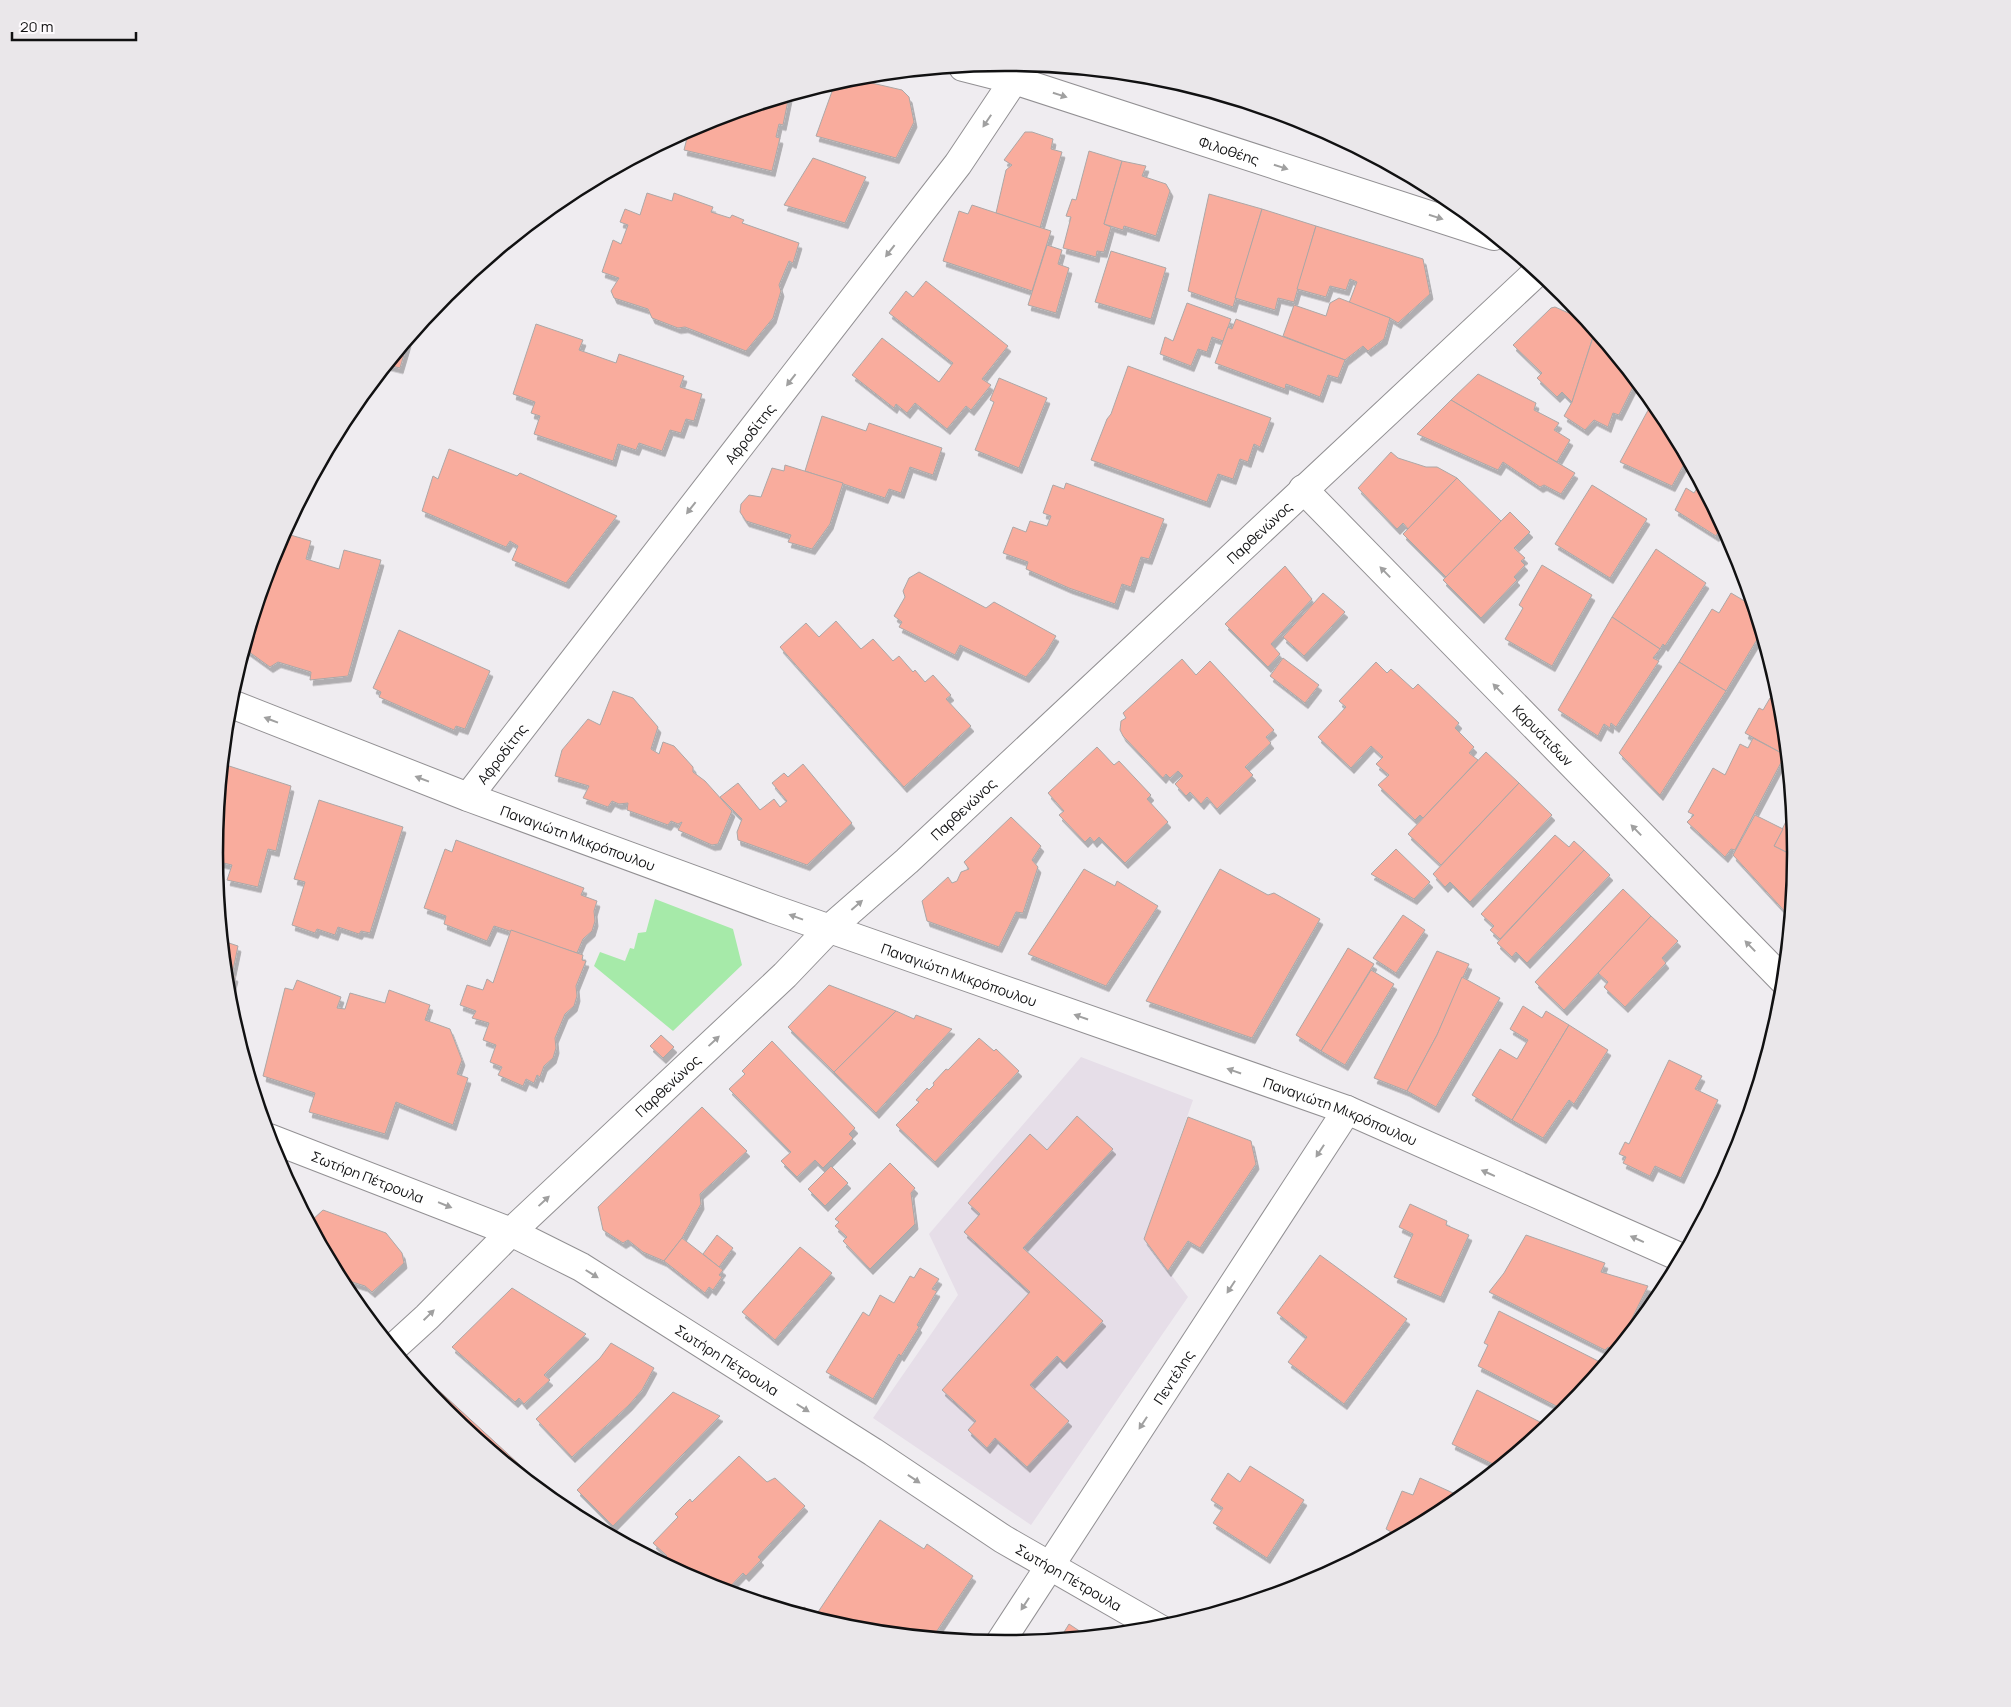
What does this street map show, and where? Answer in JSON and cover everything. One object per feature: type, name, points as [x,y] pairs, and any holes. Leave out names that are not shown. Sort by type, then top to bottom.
[{"type":"street","name":"Φιλοθέης","points":[[1018,72],[1479,231]]},
{"type":"street","name":"Αφροδίτης","points":[[468,797],[958,164],[1018,72]]},
{"type":"street","name":"Παρθενώνος","points":[[397,1345],[428,1317],[512,1232],[785,975],[829,929],[907,861],[1533,276]]},
{"type":"street","name":"Καρυάτιδων","points":[[1303,489],[1778,975]]},
{"type":"street","name":"Παναγιώτη Μικρόπουλου","points":[[237,706],[468,797],[829,929],[1347,1110],[1676,1256]]},
{"type":"street","name":"Πεντέλης","points":[[1004,1636],[1347,1110]]},
{"type":"street","name":"Σωτήρη Πέτρουλα","points":[[279,1142],[512,1232],[581,1268],[873,1452],[1003,1539],[1149,1622]]},
{"type":"shaded area","points":[[1081,1057],[1193,1100],[1144,1239],[1188,1297],[1031,1525],[873,1418],[958,1295],[929,1234]]},
{"type":"green space","points":[[655,899],[733,929],[742,965],[673,1031],[594,966],[600,952],[625,961],[630,948],[634,949],[638,933],[646,932]]},
{"type":"building","points":[[872,83],[902,90],[909,97],[914,122],[896,158],[816,136],[832,91]]},
{"type":"building","points":[[788,103],[783,125],[779,124],[776,137],[780,138],[772,171],[684,150],[687,140],[706,131]]},
{"type":"building","points":[[1025,132],[1032,132],[1053,139],[1051,149],[1062,152],[1040,228],[996,213],[1006,170],[1012,165],[1004,160]]},
{"type":"building","points":[[1089,151],[1122,161],[1104,224],[1111,227],[1104,252],[1097,251],[1096,257],[1063,248],[1071,217],[1066,216],[1072,199],[1076,200]]},
{"type":"building","points":[[813,158],[866,177],[845,223],[784,205]]},
{"type":"building","points":[[1122,161],[1146,166],[1142,176],[1166,184],[1170,191],[1156,236],[1124,226],[1123,230],[1104,224]]},
{"type":"building","points":[[647,193],[672,201],[674,193],[713,207],[711,212],[730,218],[732,215],[744,220],[742,223],[799,243],[793,263],[789,261],[779,285],[781,291],[773,318],[746,351],[685,327],[678,328],[652,318],[648,309],[614,298],[611,291],[619,278],[602,272],[613,240],[621,244],[628,225],[620,222],[625,209],[640,215]]},
{"type":"building","points":[[1209,194],[1262,209],[1233,307],[1188,291]]},
{"type":"building","points":[[972,205],[1051,231],[1032,291],[943,261],[959,211],[968,214]]},
{"type":"building","points":[[1262,209],[1316,226],[1294,302],[1278,298],[1275,310],[1235,298]]},
{"type":"building","points":[[1316,226],[1423,259],[1430,294],[1398,323],[1390,318],[1349,303],[1357,282],[1350,279],[1346,290],[1330,286],[1326,297],[1297,289]]},
{"type":"building","points":[[1047,245],[1062,250],[1058,264],[1069,268],[1056,313],[1028,305]]},
{"type":"building","points":[[1111,251],[1166,268],[1151,319],[1095,302]]},
{"type":"building","points":[[926,281],[1008,346],[982,379],[991,385],[971,410],[966,406],[947,429],[915,403],[907,413],[896,404],[894,408],[852,375],[882,338],[939,382],[953,363],[889,313],[906,291],[913,297]]},
{"type":"building","points":[[1339,298],[1390,318],[1384,339],[1368,351],[1363,346],[1345,360],[1283,336],[1294,305],[1326,316],[1330,303]]},
{"type":"building","points":[[1187,303],[1231,319],[1223,341],[1212,337],[1207,352],[1198,349],[1191,366],[1160,354],[1165,337],[1173,341]]},
{"type":"building","points":[[1555,307],[1572,315],[1593,337],[1572,402],[1562,392],[1557,397],[1537,378],[1542,373],[1513,345],[1551,308]]},
{"type":"building","points":[[1236,319],[1345,360],[1338,378],[1328,375],[1320,397],[1286,384],[1285,389],[1215,363],[1228,327],[1232,329]]},
{"type":"building","points":[[536,324],[583,340],[579,350],[616,363],[619,354],[684,376],[680,387],[702,394],[694,421],[686,419],[681,433],[670,430],[662,451],[639,443],[636,450],[618,444],[613,461],[534,434],[540,416],[531,413],[535,402],[513,394]]},
{"type":"building","points":[[1593,337],[1633,387],[1619,415],[1613,413],[1608,427],[1594,420],[1585,430],[1564,416],[1572,402]]},
{"type":"building","points":[[404,353],[400,368],[394,366]]},
{"type":"building","points":[[1128,366],[1271,418],[1260,447],[1254,444],[1248,462],[1240,459],[1233,479],[1218,474],[1207,502],[1091,460],[1107,419],[1111,414]]},
{"type":"building","points":[[1478,374],[1536,403],[1534,410],[1559,423],[1554,430],[1570,440],[1557,462],[1451,400]]},
{"type":"building","points":[[999,378],[1047,398],[1019,468],[975,450],[994,402],[990,400]]},
{"type":"building","points":[[1451,400],[1575,473],[1561,494],[1544,485],[1540,487],[1503,462],[1498,470],[1417,434]]},
{"type":"building","points":[[1649,409],[1684,464],[1672,486],[1620,462]]},
{"type":"building","points":[[822,416],[866,431],[869,423],[942,448],[933,475],[910,467],[901,493],[889,489],[885,498],[805,471]]},
{"type":"building","points":[[449,449],[517,476],[520,473],[617,516],[566,583],[512,560],[518,546],[510,541],[506,547],[422,511],[433,476],[438,479]]},
{"type":"building","points":[[1391,452],[1398,458],[1426,467],[1437,467],[1457,478],[1408,529],[1403,523],[1397,529],[1358,488]]},
{"type":"building","points":[[785,465],[843,483],[830,524],[812,549],[788,542],[791,535],[746,521],[740,512],[741,504],[749,495],[761,497],[772,468],[784,471]]},
{"type":"building","points":[[1457,478],[1501,521],[1446,577],[1403,534]]},
{"type":"building","points":[[1066,483],[1164,519],[1149,559],[1141,557],[1131,587],[1122,584],[1115,604],[1069,588],[1026,569],[1028,562],[1003,553],[1013,527],[1026,532],[1030,521],[1047,526],[1051,516],[1043,513],[1053,485],[1064,489]]},
{"type":"building","points":[[1592,485],[1647,519],[1610,578],[1555,544]]},
{"type":"building","points":[[1686,488],[1694,493],[1697,488],[1718,532],[1716,536],[1675,510]]},
{"type":"building","points":[[1510,512],[1530,532],[1514,548],[1525,558],[1521,561],[1525,565],[1514,577],[1517,580],[1481,618],[1443,580]]},
{"type":"building","points":[[292,535],[311,541],[306,559],[339,569],[344,550],[381,560],[348,676],[310,680],[311,672],[278,662],[270,667],[250,652],[265,602]]},
{"type":"building","points":[[1656,549],[1706,583],[1665,646],[1663,644],[1660,649],[1612,617]]},
{"type":"building","points":[[1542,565],[1592,595],[1552,666],[1505,639],[1523,608],[1519,605]]},
{"type":"building","points":[[1285,566],[1312,599],[1271,644],[1280,654],[1268,667],[1225,624]]},
{"type":"building","points":[[919,572],[986,608],[994,602],[1056,636],[1045,654],[1026,677],[960,645],[955,655],[899,627],[902,622],[894,616],[905,597],[903,591],[909,578]]},
{"type":"building","points":[[1323,593],[1345,612],[1304,656],[1283,637]]},
{"type":"building","points":[[1731,593],[1746,602],[1757,639],[1726,691],[1679,662],[1712,609],[1719,613]]},
{"type":"building","points":[[1612,617],[1660,649],[1653,658],[1659,661],[1616,727],[1611,723],[1610,728],[1604,724],[1598,736],[1558,710]]},
{"type":"building","points":[[836,621],[861,649],[873,639],[893,661],[899,656],[925,682],[933,675],[951,695],[946,699],[971,726],[904,787],[780,647],[806,623],[819,637]]},
{"type":"building","points":[[399,630],[490,671],[465,729],[456,726],[454,730],[379,697],[381,692],[373,688]]},
{"type":"building","points":[[1283,658],[1319,685],[1305,703],[1270,676]]},
{"type":"building","points":[[1182,659],[1196,675],[1210,661],[1274,730],[1266,737],[1271,743],[1245,767],[1253,775],[1217,809],[1207,797],[1201,804],[1190,792],[1186,796],[1175,784],[1183,776],[1178,771],[1170,778],[1166,774],[1163,778],[1123,736],[1120,730],[1121,721],[1126,718],[1123,713]]},
{"type":"building","points":[[1376,662],[1387,673],[1391,669],[1413,689],[1418,684],[1459,723],[1455,728],[1474,747],[1469,753],[1478,760],[1423,818],[1420,815],[1415,820],[1378,785],[1389,775],[1376,764],[1383,757],[1371,746],[1351,768],[1318,737],[1346,707],[1339,701]]},
{"type":"building","points":[[1679,662],[1726,691],[1660,795],[1619,753]]},
{"type":"building","points":[[613,691],[633,698],[658,727],[651,749],[659,754],[663,742],[674,746],[693,767],[693,772],[705,781],[732,811],[718,844],[712,845],[678,830],[682,822],[678,824],[671,821],[668,825],[627,810],[628,803],[619,804],[612,801],[608,807],[583,798],[589,786],[555,776],[562,750],[588,719],[600,725]]},
{"type":"building","points":[[1770,698],[1773,699],[1781,753],[1745,733],[1759,708],[1763,710]]},
{"type":"building","points":[[1753,738],[1781,753],[1782,761],[1735,850],[1731,849],[1725,857],[1687,822],[1694,815],[1688,812],[1713,768],[1725,775],[1740,744],[1748,748]]},
{"type":"building","points":[[1097,747],[1114,765],[1119,761],[1151,795],[1147,799],[1168,822],[1125,863],[1099,837],[1094,842],[1090,837],[1085,842],[1059,815],[1064,811],[1048,793]]},
{"type":"building","points":[[1486,752],[1519,783],[1441,865],[1408,834]]},
{"type":"building","points":[[803,764],[852,823],[807,865],[738,840],[737,832],[742,819],[720,797],[738,783],[760,810],[774,799],[780,807],[787,801],[772,783],[784,773],[788,777]]},
{"type":"building","points":[[229,766],[291,786],[276,851],[268,849],[258,887],[227,880],[232,865],[223,863],[223,854]]},
{"type":"building","points":[[1519,783],[1552,815],[1470,902],[1450,882],[1445,887],[1433,874]]},
{"type":"building","points":[[319,800],[403,827],[370,933],[361,931],[359,934],[338,927],[335,935],[317,929],[315,933],[292,925],[305,882],[294,879]]},
{"type":"building","points":[[1755,815],[1783,829],[1774,846],[1788,853],[1785,912],[1733,855]]},
{"type":"building","points":[[1011,817],[1041,846],[1032,860],[1038,867],[1023,913],[1016,912],[999,947],[927,921],[922,901],[948,877],[952,883],[957,881],[961,872],[969,869],[964,862]]},
{"type":"building","points":[[1787,820],[1788,853],[1774,846]]},
{"type":"building","points":[[1555,835],[1569,847],[1574,841],[1584,850],[1500,939],[1490,930],[1494,926],[1481,914]]},
{"type":"building","points":[[456,840],[584,888],[581,895],[597,901],[594,911],[595,921],[592,931],[583,939],[577,953],[494,926],[487,941],[444,924],[446,916],[424,908],[445,849],[452,852]]},
{"type":"building","points":[[1396,849],[1430,882],[1414,899],[1371,874]]},
{"type":"building","points":[[1584,850],[1610,875],[1527,963],[1516,952],[1512,957],[1497,943]]},
{"type":"building","points":[[1084,869],[1115,886],[1117,881],[1158,906],[1106,986],[1028,954]]},
{"type":"building","points":[[1220,869],[1268,895],[1274,893],[1320,919],[1252,1038],[1146,1001]]},
{"type":"building","points":[[1623,889],[1651,916],[1564,1010],[1535,982]]},
{"type":"building","points":[[1403,915],[1425,930],[1396,973],[1373,958]]},
{"type":"building","points":[[1651,916],[1678,941],[1662,958],[1666,963],[1625,1007],[1604,987],[1608,982],[1598,973]]},
{"type":"building","points":[[511,930],[583,955],[582,960],[586,961],[576,986],[577,996],[574,1006],[565,1014],[555,1038],[556,1048],[553,1058],[544,1066],[540,1077],[537,1075],[534,1083],[526,1079],[523,1086],[498,1075],[502,1067],[490,1062],[496,1045],[483,1040],[489,1023],[472,1018],[476,1011],[460,1005],[467,985],[483,990],[487,979],[493,983]]},
{"type":"building","points":[[229,943],[238,946],[233,972]]},
{"type":"building","points":[[1348,948],[1374,964],[1321,1051],[1296,1035]]},
{"type":"building","points":[[1437,951],[1469,964],[1437,1035],[1407,1091],[1374,1078]]},
{"type":"building","points":[[1371,970],[1394,984],[1345,1065],[1321,1051]]},
{"type":"building","points":[[1462,977],[1500,998],[1436,1107],[1407,1091],[1437,1035]]},
{"type":"building","points":[[297,980],[341,997],[337,1008],[345,1009],[350,993],[385,1003],[389,990],[430,1005],[425,1020],[450,1029],[462,1060],[457,1074],[468,1078],[453,1125],[396,1102],[385,1134],[309,1112],[315,1093],[263,1076],[285,988],[293,990]]},
{"type":"building","points":[[829,985],[896,1011],[834,1072],[788,1027]]},
{"type":"building","points":[[1523,1006],[1542,1018],[1546,1011],[1569,1025],[1512,1120],[1472,1095],[1500,1049],[1517,1059],[1528,1040],[1510,1029]]},
{"type":"building","points":[[896,1011],[914,1019],[916,1015],[952,1029],[876,1113],[834,1072]]},
{"type":"building","points":[[1569,1025],[1608,1050],[1574,1104],[1569,1100],[1543,1138],[1512,1120]]},
{"type":"building","points":[[661,1035],[674,1047],[663,1058],[650,1046]]},
{"type":"building","points":[[979,1038],[994,1051],[996,1049],[1019,1071],[935,1162],[896,1125],[919,1102],[916,1100],[927,1088],[929,1090],[946,1069],[948,1070]]},
{"type":"building","points":[[772,1041],[855,1128],[849,1134],[853,1138],[823,1168],[815,1160],[797,1177],[781,1161],[791,1152],[729,1089],[745,1074],[742,1071]]},
{"type":"building","points":[[1669,1060],[1702,1076],[1695,1089],[1718,1100],[1681,1178],[1655,1166],[1650,1176],[1623,1163],[1626,1157],[1619,1154],[1625,1142],[1629,1144]]},
{"type":"building","points":[[702,1107],[747,1151],[700,1194],[701,1204],[682,1238],[664,1261],[643,1252],[628,1240],[623,1243],[603,1230],[598,1207]]},
{"type":"building","points":[[1077,1116],[1113,1149],[1023,1248],[1103,1321],[1064,1363],[1057,1356],[1030,1385],[1069,1421],[1027,1467],[995,1438],[987,1448],[968,1430],[976,1421],[942,1390],[1030,1292],[964,1232],[980,1214],[968,1203],[1030,1134],[1047,1150]]},
{"type":"building","points":[[1188,1117],[1251,1141],[1256,1164],[1200,1248],[1188,1241],[1168,1271],[1144,1239]]},
{"type":"building","points":[[890,1163],[915,1188],[911,1193],[915,1224],[870,1269],[843,1241],[847,1237],[835,1226],[839,1222],[835,1219]]},
{"type":"building","points":[[831,1166],[848,1183],[825,1206],[808,1189]]},
{"type":"building","points":[[1410,1204],[1447,1221],[1446,1225],[1469,1235],[1441,1297],[1394,1277],[1413,1234],[1399,1227]]},
{"type":"building","points":[[323,1210],[386,1233],[402,1253],[404,1263],[372,1292],[365,1286],[351,1282],[314,1218]]},
{"type":"building","points":[[717,1235],[733,1248],[719,1267],[703,1254]]},
{"type":"building","points":[[1526,1235],[1605,1263],[1601,1272],[1648,1286],[1627,1328],[1611,1348],[1608,1347],[1605,1350],[1489,1292],[1504,1273]]},
{"type":"building","points":[[682,1238],[723,1270],[719,1275],[722,1277],[713,1290],[709,1287],[705,1293],[664,1261]]},
{"type":"building","points":[[800,1247],[832,1273],[775,1340],[742,1312]]},
{"type":"building","points":[[1320,1255],[1407,1319],[1344,1404],[1288,1362],[1307,1337],[1277,1313]]},
{"type":"building","points":[[920,1268],[939,1279],[932,1289],[937,1291],[917,1325],[919,1327],[901,1356],[899,1354],[873,1399],[826,1372],[863,1312],[869,1316],[880,1295],[894,1303],[910,1276],[914,1278]]},
{"type":"building","points":[[512,1288],[586,1334],[544,1375],[550,1380],[524,1404],[519,1398],[515,1402],[452,1347]]},
{"type":"building","points":[[1499,1311],[1600,1362],[1559,1407],[1478,1366],[1488,1345],[1484,1343]]},
{"type":"building","points":[[611,1343],[654,1368],[642,1390],[629,1405],[572,1457],[536,1419],[600,1358]]},
{"type":"building","points":[[425,1378],[532,1476],[490,1442],[452,1407]]},
{"type":"building","points":[[1477,1390],[1542,1423],[1494,1464],[1452,1444]]},
{"type":"building","points":[[673,1392],[720,1416],[613,1526],[577,1490]]},
{"type":"building","points":[[739,1456],[767,1482],[775,1478],[805,1506],[758,1557],[761,1560],[746,1576],[743,1573],[731,1585],[666,1558],[667,1556],[653,1543],[678,1517],[675,1514],[690,1499],[692,1502]]},
{"type":"building","points":[[1250,1466],[1304,1500],[1267,1558],[1213,1523],[1223,1508],[1211,1500],[1228,1473],[1240,1482]]},
{"type":"building","points":[[1420,1478],[1455,1494],[1393,1533],[1386,1529],[1402,1491],[1413,1495]]},
{"type":"building","points":[[880,1520],[924,1549],[927,1544],[973,1576],[936,1632],[853,1621],[818,1613]]},
{"type":"building","points":[[1069,1624],[1081,1632],[1063,1633]]}]
